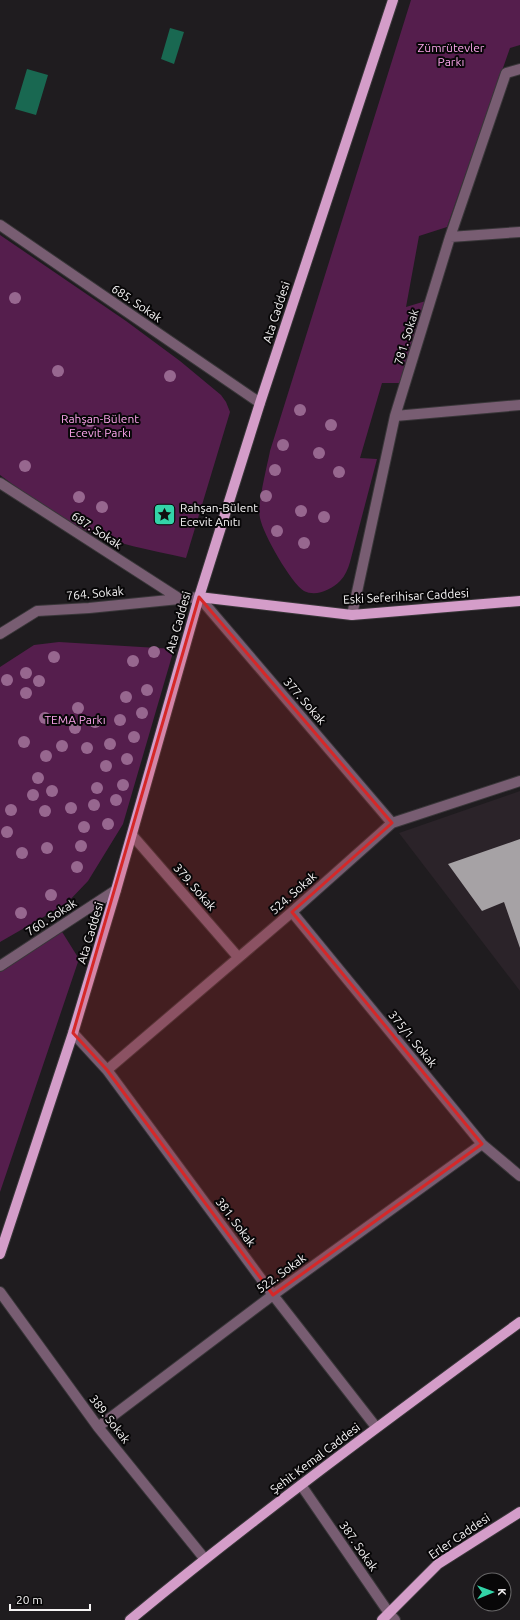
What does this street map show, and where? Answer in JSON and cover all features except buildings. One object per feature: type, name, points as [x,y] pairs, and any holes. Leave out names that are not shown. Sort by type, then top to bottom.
[{"type":"main road","name":"Ata Caddesi","points":[[0,1254],[73,1034],[132,835],[199,597],[260,403],[393,0]]},
{"type":"main road","name":"Eski Seferihisar Caddesi","points":[[199,597],[352,615],[520,601]]},
{"type":"main road","name":"Şehit Kemal Caddesi","points":[[130,1620],[204,1558],[376,1427],[520,1322]]},
{"type":"main road","name":"Erler Caddesi","points":[[389,1618],[438,1564],[520,1512]]},
{"type":"street","name":"781. Sokak","points":[[352,615],[395,416],[450,237],[506,74],[520,70]]},
{"type":"street","name":"685. Sokak","points":[[0,225],[260,403]]},
{"type":"street","points":[[450,237],[520,232]]},
{"type":"street","points":[[395,416],[520,405]]},
{"type":"street","name":"687. Sokak","points":[[0,483],[180,599]]},
{"type":"street","name":"764. Sokak","points":[[0,634],[36,611],[89,608],[199,597]]},
{"type":"street","name":"377. Sokak","points":[[199,597],[392,823]]},
{"type":"street","name":"524. Sokak","points":[[107,1070],[292,912],[392,823],[520,781]]},
{"type":"street","name":"379. Sokak","points":[[132,835],[238,957]]},
{"type":"street","name":"760. Sokak","points":[[0,966],[116,890]]},
{"type":"street","name":"375/1. Sokak","points":[[292,912],[482,1144],[520,1176]]},
{"type":"street","name":"381. Sokak","points":[[73,1034],[107,1070],[274,1295],[376,1427]]},
{"type":"street","name":"522. Sokak","points":[[98,1427],[274,1295],[482,1144]]},
{"type":"street","name":"389. Sokak","points":[[0,1292],[98,1427],[204,1558]]},
{"type":"street","name":"387. Sokak","points":[[301,1485],[389,1618]]},
{"type":"highlighted area","points":[[199,597],[392,823],[292,912],[482,1144],[273,1295],[107,1070],[73,1033]]},
{"type":"shaded area","points":[[170,28],[184,32],[174,64],[161,59]]},
{"type":"shaded area","points":[[27,69],[48,75],[36,115],[15,109]]},
{"type":"shaded area","points":[[520,791],[520,991],[399,833]]},
{"type":"green space","name":"Zümrütevler Parkı","points":[[411,0],[520,0],[520,45],[510,48],[447,227],[419,236],[406,307],[429,300],[404,383],[382,383],[360,458],[377,459],[350,562],[345,575],[328,590],[318,593],[309,593],[298,586],[285,569],[266,535],[259,512],[261,495],[270,451]]},
{"type":"green space","name":"Rahşan-Bülent Ecevit Parkı","points":[[0,235],[126,321],[180,361],[221,395],[226,402],[230,412],[186,558],[120,543],[82,529],[60,518],[0,475]]},
{"type":"green space","name":"TEMA Parkı","points":[[59,642],[174,649],[123,824],[88,881],[66,904],[0,942],[0,667],[34,645]]},
{"type":"green space","points":[[59,927],[79,959],[0,1192],[0,964]]},
{"type":"place","name":"Rahşan-Bülent Ecevit Anıtı","points":[[164,514]]}]
